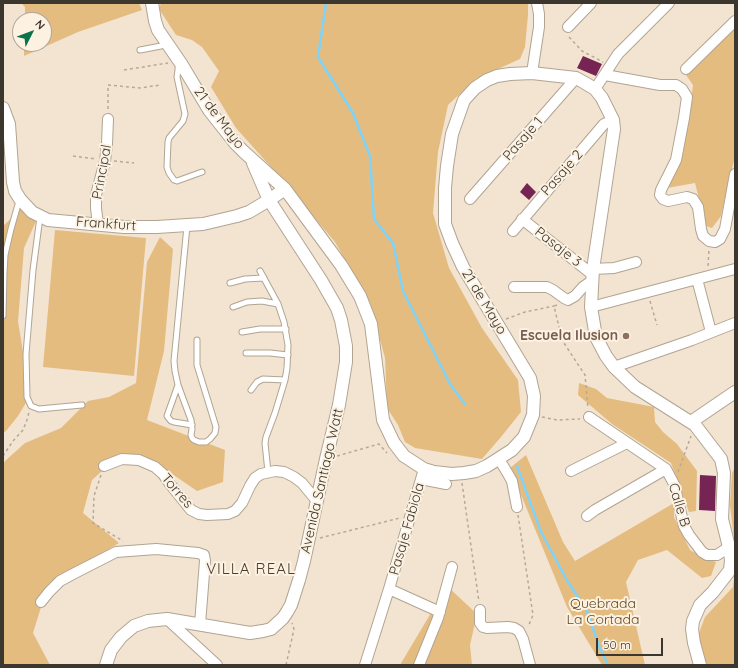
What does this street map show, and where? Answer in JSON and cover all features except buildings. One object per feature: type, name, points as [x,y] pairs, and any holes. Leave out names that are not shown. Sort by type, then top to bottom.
[{"type":"street","name":"21 de Mayo","points":[[152,3],[154,21],[158,30],[209,110],[235,143],[284,189],[341,265],[360,296],[371,324],[383,420],[394,442],[404,456],[423,474],[446,484]]},
{"type":"street","points":[[532,73],[539,27],[537,3]]},
{"type":"street","points":[[568,27],[591,3]]},
{"type":"street","points":[[594,89],[618,54],[669,3]]},
{"type":"street","points":[[686,69],[735,21]]},
{"type":"street","points":[[607,70],[660,85],[676,85],[682,89],[687,97],[676,160],[660,195],[662,199],[668,201],[688,197],[693,199],[698,207],[703,236],[709,241],[715,242],[720,239],[725,229],[735,174]]},
{"type":"street","name":"21 de Mayo","points":[[423,474],[464,473],[476,471],[487,466],[512,450],[524,437],[533,416],[534,396],[530,378],[463,267],[445,224],[447,166],[452,134],[464,100],[475,88],[487,80],[497,76],[532,73],[576,78],[585,82],[602,98],[613,120],[614,129],[593,275],[591,307],[596,337],[606,356],[614,367],[636,387],[693,423]]},
{"type":"street","name":"Pasaje 1","points":[[470,199],[576,78]]},
{"type":"street","name":"Frankfurt","points":[[3,108],[9,124],[15,191],[32,212],[48,220],[124,227],[157,227],[202,224],[249,212],[284,189]]},
{"type":"street","name":"Principal","points":[[98,225],[96,195],[105,161],[108,119]]},
{"type":"street","name":"Pasaje 2","points":[[513,231],[604,124],[613,120]]},
{"type":"street","name":"Avenida Santiago Watt","points":[[106,665],[111,650],[121,636],[134,626],[148,621],[167,619],[250,633],[263,631],[271,629],[283,618],[291,605],[295,594],[339,405],[346,362],[346,346],[344,332],[337,308],[321,280],[269,200],[251,159]]},
{"type":"street","name":"Pasaje 3","points":[[522,219],[593,275]]},
{"type":"street","points":[[514,287],[547,288],[553,290],[568,300],[575,296],[587,284],[593,275],[636,262]]},
{"type":"street","points":[[591,307],[735,269]]},
{"type":"street","points":[[697,279],[711,332]]},
{"type":"street","points":[[614,367],[692,340],[735,323]]},
{"type":"street","points":[[700,665],[694,643],[692,629],[693,621],[700,605],[713,592],[730,570],[731,560],[722,519],[723,466],[720,459],[693,423],[735,392]]},
{"type":"street","name":"Calle B","points":[[589,417],[666,469],[674,484],[684,526],[702,552],[707,555],[717,555],[729,547]]},
{"type":"street","points":[[571,471],[627,443]]},
{"type":"street","name":"Torres","points":[[104,466],[122,459],[138,460],[155,467],[163,474],[191,510],[199,514],[207,515],[228,514],[235,511],[242,503],[255,478],[268,472]]},
{"type":"street","points":[[498,459],[512,481],[517,507]]},
{"type":"street","points":[[587,516],[666,469]]},
{"type":"street","points":[[268,472],[284,472],[294,477],[302,483],[317,501]]},
{"type":"street","name":"Pasaje Fabiola","points":[[365,665],[423,474]]},
{"type":"street","points":[[302,483],[320,487]]},
{"type":"street","points":[[42,602],[60,581],[116,552],[156,549],[198,553],[204,555],[205,561],[200,624]]},
{"type":"street","points":[[419,665],[440,612],[452,567]]},
{"type":"street","name":"Pasaje Fabiola","points":[[389,589],[440,612]]},
{"type":"street","points":[[480,610],[480,623],[483,627],[508,627],[519,631],[524,639],[530,665]]},
{"type":"street","points":[[167,619],[217,665]]},
{"type":"lane","points":[[140,50],[158,46],[158,30]]},
{"type":"lane","points":[[180,63],[177,77],[185,114],[183,120],[169,138],[167,167],[174,180],[177,181],[202,172]]},
{"type":"lane","points":[[3,316],[6,256],[11,229],[20,199]]},
{"type":"lane","points":[[40,216],[33,270],[26,354],[27,397],[30,406],[39,409],[82,404]]},
{"type":"lane","points":[[187,225],[174,361],[178,385],[192,425],[192,438],[196,442],[206,442],[213,437],[216,427],[197,365],[197,340]]},
{"type":"lane","points":[[260,271],[278,304],[286,329],[288,345],[285,380],[265,443],[268,472]]},
{"type":"lane","points":[[230,284],[245,279],[264,278]]},
{"type":"lane","points":[[233,307],[247,302],[262,301],[278,304]]},
{"type":"lane","points":[[242,332],[260,329],[286,329]]},
{"type":"lane","points":[[246,353],[288,355]]},
{"type":"lane","points":[[251,390],[257,382],[263,379],[285,380]]},
{"type":"lane","points":[[178,385],[168,416],[171,421],[192,425]]},
{"type":"path","points":[[568,27],[569,37],[582,51],[607,70]]},
{"type":"path","points":[[124,70],[180,63]]},
{"type":"path","points":[[108,119],[108,85],[140,88],[160,85]]},
{"type":"path","points":[[708,276],[709,241]]},
{"type":"path","points":[[648,292],[657,325]]},
{"type":"path","points":[[497,322],[525,312],[554,306],[568,300]]},
{"type":"path","points":[[533,416],[557,420],[577,420],[589,417],[585,375],[562,340],[554,306]]},
{"type":"path","points":[[3,456],[13,441],[23,430],[30,406]]},
{"type":"path","points":[[674,484],[693,423]]},
{"type":"path","points":[[326,459],[379,444],[389,455]]},
{"type":"path","points":[[104,466],[94,496],[94,523],[136,550]]},
{"type":"path","points":[[462,481],[480,610]]},
{"type":"path","points":[[517,507],[533,615],[524,639]]},
{"type":"path","points":[[308,541],[410,516]]},
{"type":"path","points":[[286,665],[294,630],[287,612]]},
{"type":"green space","points":[[21,3],[139,3],[142,10],[78,32],[52,44],[52,12],[25,12],[25,7]]},
{"type":"green space","points":[[161,3],[528,3],[525,47],[520,59],[476,79],[448,105],[438,152],[433,213],[449,268],[482,328],[518,380],[521,412],[482,459],[415,448],[405,442],[398,425],[387,408],[385,358],[371,306],[335,242],[236,128],[211,87],[219,71],[202,47],[192,40],[176,35],[159,9]]},
{"type":"green space","points":[[735,28],[735,156],[721,216],[712,228],[706,226],[695,183],[667,188],[688,123],[693,85],[686,75]]},
{"type":"green space","points":[[24,52],[33,52],[24,56]]},
{"type":"green space","points":[[24,206],[37,219],[24,248],[18,321],[30,396],[18,416],[3,433],[3,226]]},
{"type":"green space","points":[[55,230],[146,238],[134,376],[43,367]]},
{"type":"green space","points":[[160,237],[173,249],[164,351],[147,420],[225,450],[223,482],[197,491],[156,463],[113,461],[92,480],[83,513],[119,543],[60,578],[42,604],[33,633],[50,665],[3,665],[3,464],[25,443],[61,428],[88,401],[109,397],[136,383],[147,262]]},
{"type":"green space","points":[[579,383],[596,389],[607,398],[654,407],[655,422],[663,432],[677,444],[697,471],[696,511],[689,512],[671,463],[612,424],[578,395]]},
{"type":"green space","name":"Quebrada La Cortada","points":[[526,455],[563,542],[575,561],[674,503],[674,517],[690,550],[704,558],[716,562],[711,576],[702,578],[667,550],[638,560],[626,582],[645,665],[602,665],[567,607],[510,468]]},
{"type":"green space","points":[[735,467],[735,548],[730,505],[732,473]]},
{"type":"green space","points":[[735,569],[735,665],[707,665],[697,638],[705,617],[733,587]]},
{"type":"green space","points":[[447,586],[477,614],[470,645],[472,665],[400,665]]},
{"type":"waterway","points":[[326,3],[318,57],[353,113],[370,156],[374,219],[393,243],[403,291],[450,384],[465,404]]},
{"type":"waterway","points":[[517,466],[541,532],[568,582],[587,611],[599,646],[608,665]]},
{"type":"place","name":"Escuela Ilusion","points":[[626,336]]},
{"type":"district","name":"VILLA REAL","points":[[251,569]]}]
